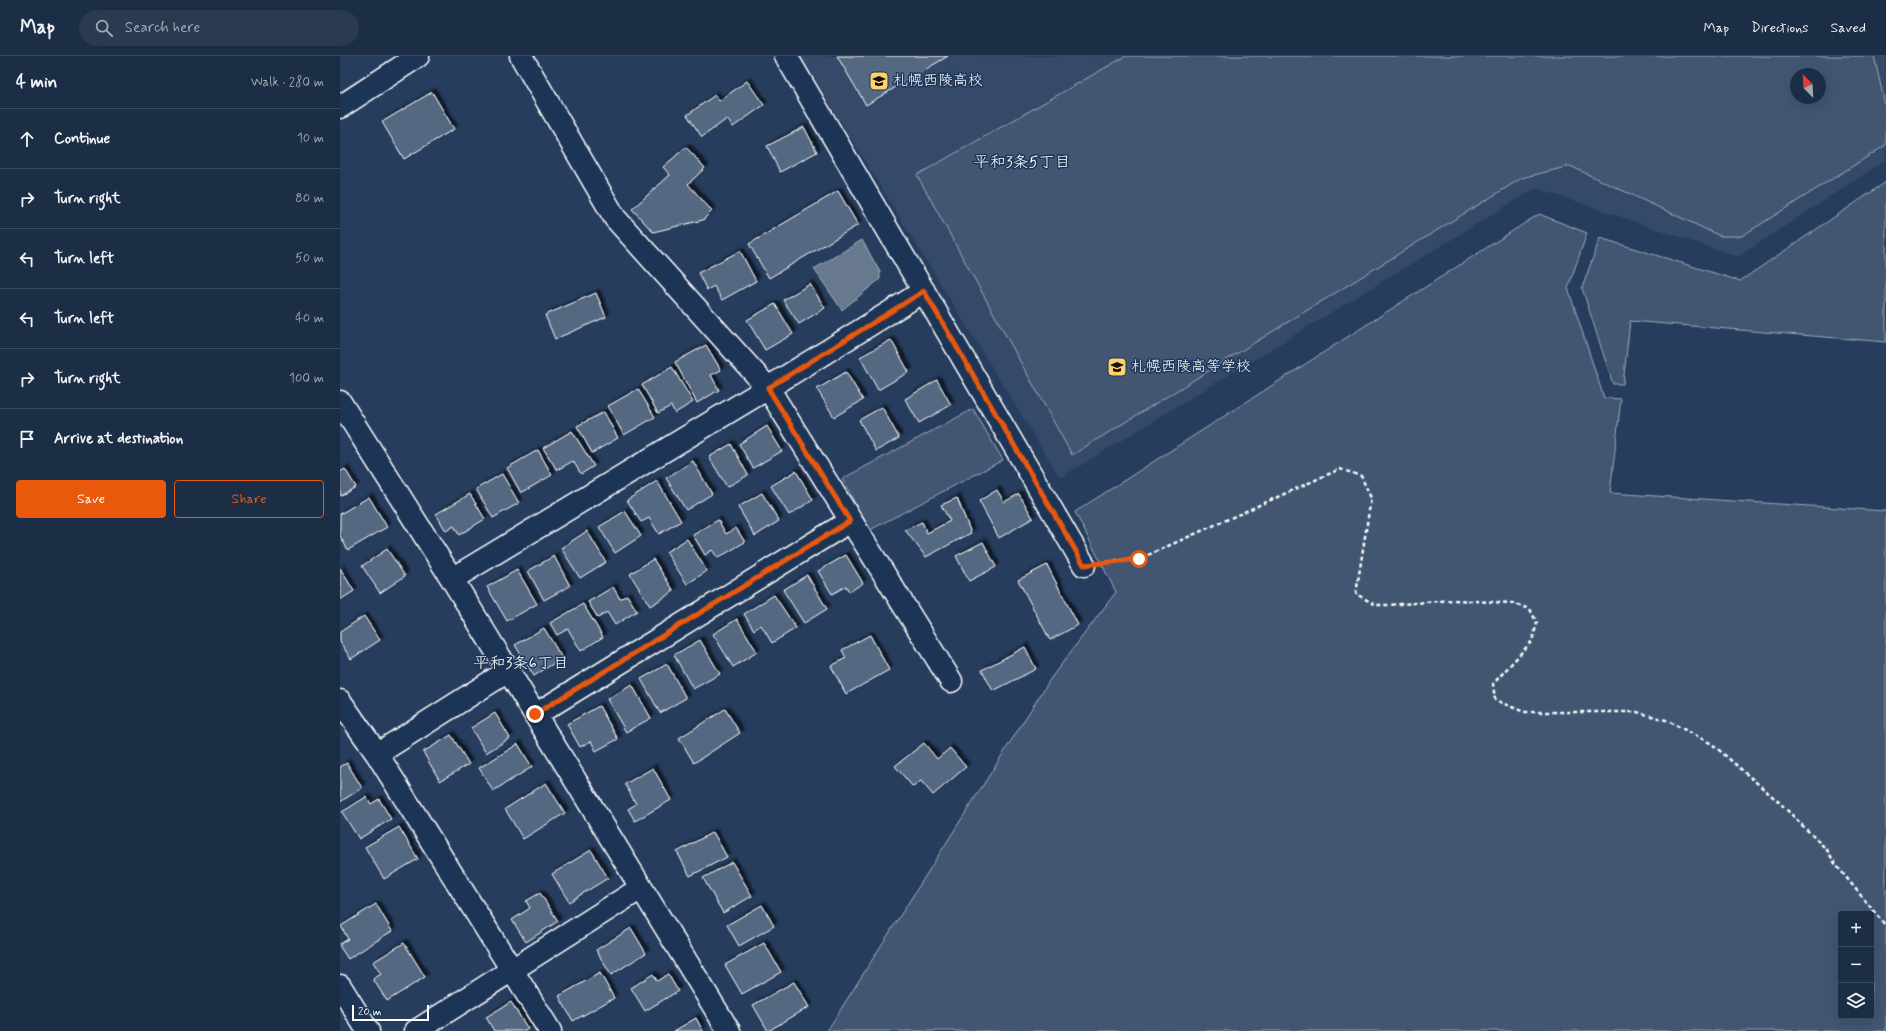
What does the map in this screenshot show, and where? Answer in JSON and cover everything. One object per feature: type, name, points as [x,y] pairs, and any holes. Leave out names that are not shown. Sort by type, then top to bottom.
[{"type":"street","points":[[340,107],[418,56]]},
{"type":"street","points":[[521,56],[615,218],[768,388],[951,681]]},
{"type":"street","points":[[786,56],[1084,565]]},
{"type":"street","points":[[452,579],[768,388],[924,291]]},
{"type":"street","points":[[340,402],[452,579],[729,1031]]},
{"type":"street","points":[[535,714],[850,521]]},
{"type":"street","points":[[377,754],[508,671]]},
{"type":"street","points":[[340,701],[377,754],[550,1031]]},
{"type":"street","points":[[416,1031],[641,888]]},
{"type":"street","points":[[340,986],[368,1031]]},
{"type":"path","points":[[1084,565],[1139,559],[1340,469],[1361,476],[1371,498],[1356,594],[1376,605],[1454,600],[1512,603],[1530,609],[1537,623],[1532,641],[1493,684],[1495,700],[1524,712],[1637,712],[1666,720],[1712,744],[1780,803],[1827,850],[1836,865],[1886,926]]},
{"type":"shaded area","name":"札幌西陵高等学校","points":[[800,56],[1886,56],[1886,160],[1738,257],[1536,188],[1060,478]]},
{"type":"shaded area","name":"札幌西陵高等学校","points":[[1126,56],[1874,56],[1886,109],[1886,145],[1742,236],[1720,236],[1570,166],[1522,178],[1072,455],[917,175]]},
{"type":"shaded area","points":[[1886,182],[1886,342],[1630,321],[1623,384],[1613,384],[1582,288],[1600,238],[1740,281]]},
{"type":"shaded area","points":[[1539,214],[1587,233],[1568,288],[1604,398],[1621,399],[1610,493],[1886,511],[1886,1031],[827,1031],[1051,678],[1116,592],[1075,512]]},
{"type":"shaded area","points":[[862,240],[880,272],[880,279],[842,310],[814,269]]},
{"type":"shaded area","points":[[973,409],[1003,460],[870,530],[842,479]]},
{"type":"building","name":"札幌西陵高校","points":[[837,56],[948,56],[866,105]]},
{"type":"building","points":[[747,81],[764,105],[733,127],[727,119],[702,137],[687,115],[715,95],[719,101]]},
{"type":"building","points":[[432,92],[454,129],[404,159],[382,122]]},
{"type":"building","points":[[804,127],[817,152],[780,172],[767,146]]},
{"type":"building","points":[[686,147],[705,168],[688,184],[712,211],[703,220],[653,232],[632,209],[670,175],[663,167]]},
{"type":"building","points":[[838,191],[858,225],[769,278],[749,244]]},
{"type":"building","points":[[740,251],[756,281],[722,300],[714,286],[707,290],[698,273]]},
{"type":"building","points":[[810,284],[825,308],[799,324],[783,300]]},
{"type":"building","points":[[596,293],[606,317],[555,339],[545,315]]},
{"type":"building","points":[[775,304],[793,334],[765,350],[747,320]]},
{"type":"building","points":[[891,340],[909,372],[878,390],[860,357]]},
{"type":"building","points":[[706,345],[721,370],[711,375],[719,390],[697,403],[675,362]]},
{"type":"building","points":[[672,367],[693,402],[675,413],[671,406],[658,413],[642,385]]},
{"type":"building","points":[[846,372],[863,400],[834,417],[817,389]]},
{"type":"building","points":[[937,380],[951,405],[919,423],[905,399]]},
{"type":"building","points":[[638,389],[655,417],[624,435],[608,406]]},
{"type":"building","points":[[882,407],[899,438],[876,451],[859,420]]},
{"type":"building","points":[[604,412],[618,438],[592,453],[577,426]]},
{"type":"building","points":[[767,426],[782,451],[753,468],[739,444]]},
{"type":"building","points":[[572,431],[594,466],[581,474],[573,461],[557,470],[543,448]]},
{"type":"building","points":[[731,444],[748,475],[727,487],[709,457]]},
{"type":"building","points":[[538,450],[552,475],[521,493],[507,468]]},
{"type":"building","points":[[693,461],[712,494],[686,510],[666,478]]},
{"type":"building","points":[[345,469],[356,487],[340,496],[340,472]]},
{"type":"building","points":[[796,471],[813,500],[789,515],[771,486]]},
{"type":"building","points":[[502,474],[519,503],[493,518],[476,489]]},
{"type":"building","points":[[657,481],[681,521],[659,534],[649,518],[641,522],[627,500]]},
{"type":"building","points":[[997,490],[1004,502],[1019,494],[1033,518],[999,538],[979,501]]},
{"type":"building","points":[[762,493],[779,521],[755,536],[738,507]]},
{"type":"building","points":[[470,494],[485,519],[459,535],[454,526],[446,531],[436,514]]},
{"type":"building","points":[[369,497],[387,527],[348,550],[340,536],[340,514]]},
{"type":"building","points":[[957,498],[971,533],[926,557],[905,530],[922,522],[927,533],[950,521],[941,505]]},
{"type":"building","points":[[625,511],[641,536],[615,553],[599,527]]},
{"type":"building","points":[[718,520],[726,534],[736,528],[745,542],[718,558],[712,550],[705,555],[693,535]]},
{"type":"building","points":[[587,531],[606,562],[580,578],[561,548]]},
{"type":"building","points":[[687,539],[707,571],[687,584],[666,552]]},
{"type":"building","points":[[983,542],[996,567],[969,581],[956,556]]},
{"type":"building","points":[[387,549],[405,576],[380,593],[362,566]]},
{"type":"building","points":[[846,555],[863,583],[849,592],[846,586],[832,594],[818,571]]},
{"type":"building","points":[[554,556],[570,586],[544,600],[528,571]]},
{"type":"building","points":[[653,559],[674,591],[650,606],[630,574]]},
{"type":"building","points":[[1047,565],[1078,625],[1050,640],[1018,580]]},
{"type":"building","points":[[340,568],[354,591],[340,600]]},
{"type":"building","points":[[517,570],[537,604],[507,621],[487,587]]},
{"type":"building","points":[[807,575],[827,609],[804,623],[783,590]]},
{"type":"building","points":[[613,587],[620,599],[627,595],[637,611],[615,625],[607,612],[598,618],[588,602]]},
{"type":"building","points":[[774,595],[796,628],[772,643],[761,625],[754,630],[744,614]]},
{"type":"building","points":[[583,604],[603,637],[581,651],[568,629],[557,635],[550,623]]},
{"type":"building","points":[[364,616],[380,640],[351,659],[340,642],[340,632]]},
{"type":"building","points":[[737,619],[757,652],[733,667],[713,634]]},
{"type":"building","points":[[544,628],[562,658],[534,676],[515,645]]},
{"type":"building","points":[[870,635],[889,670],[846,694],[831,666],[846,658],[842,650]]},
{"type":"building","points":[[700,640],[720,674],[693,689],[674,655]]},
{"type":"building","points":[[1025,647],[1036,669],[993,691],[982,670]]},
{"type":"building","points":[[667,664],[686,698],[660,713],[641,679]]},
{"type":"building","points":[[632,685],[651,718],[626,732],[607,699]]},
{"type":"building","points":[[599,706],[618,739],[596,751],[591,741],[580,747],[567,724]]},
{"type":"building","points":[[725,709],[740,733],[694,763],[679,738]]},
{"type":"building","points":[[495,713],[510,738],[486,753],[471,728]]},
{"type":"building","points":[[451,735],[469,764],[440,781],[423,752]]},
{"type":"building","points":[[924,743],[937,759],[950,748],[966,767],[933,795],[921,781],[913,787],[895,766]]},
{"type":"building","points":[[518,744],[532,767],[493,791],[479,768]]},
{"type":"building","points":[[347,763],[362,788],[340,802],[340,767]]},
{"type":"building","points":[[653,768],[671,800],[635,821],[628,809],[636,804],[625,784]]},
{"type":"building","points":[[546,783],[565,813],[523,839],[505,809]]},
{"type":"building","points":[[366,797],[371,804],[379,799],[391,819],[359,839],[342,812]]},
{"type":"building","points":[[399,827],[418,859],[384,879],[365,847]]},
{"type":"building","points":[[713,832],[727,857],[690,876],[677,852]]},
{"type":"building","points":[[591,850],[608,878],[569,902],[552,874]]},
{"type":"building","points":[[732,862],[752,896],[723,913],[703,878]]},
{"type":"building","points":[[540,893],[558,921],[526,942],[512,920],[530,908],[526,901]]},
{"type":"building","points":[[376,904],[392,931],[348,959],[340,947],[340,944],[348,939],[341,926]]},
{"type":"building","points":[[762,905],[774,926],[739,946],[727,925]]},
{"type":"building","points":[[631,928],[646,953],[611,975],[596,950]]},
{"type":"building","points":[[404,943],[425,977],[387,1001],[373,979],[381,974],[373,962]]},
{"type":"building","points":[[764,943],[781,972],[742,994],[725,965]]},
{"type":"building","points":[[600,973],[614,998],[573,1021],[559,996]]},
{"type":"building","points":[[653,974],[657,981],[668,974],[678,991],[645,1011],[631,988]]},
{"type":"building","points":[[794,982],[809,1007],[768,1031],[753,1005]]},
{"type":"building","points":[[511,1002],[528,1029],[525,1031],[494,1031],[486,1017]]},
{"type":"building","points":[[696,1018],[703,1031],[674,1031]]},
{"type":"place","name":"札幌西陵高校","points":[[879,81]]},
{"type":"place","name":"札幌西陵高等学校","points":[[1117,367]]},
{"type":"district","name":"平和3条5丁目","points":[[1022,162]]},
{"type":"district","name":"平和3条6丁目","points":[[521,663]]},
{"type":"route","points":[[535,714],[850,521],[768,388],[924,291],[1084,565],[1139,559]]}]
